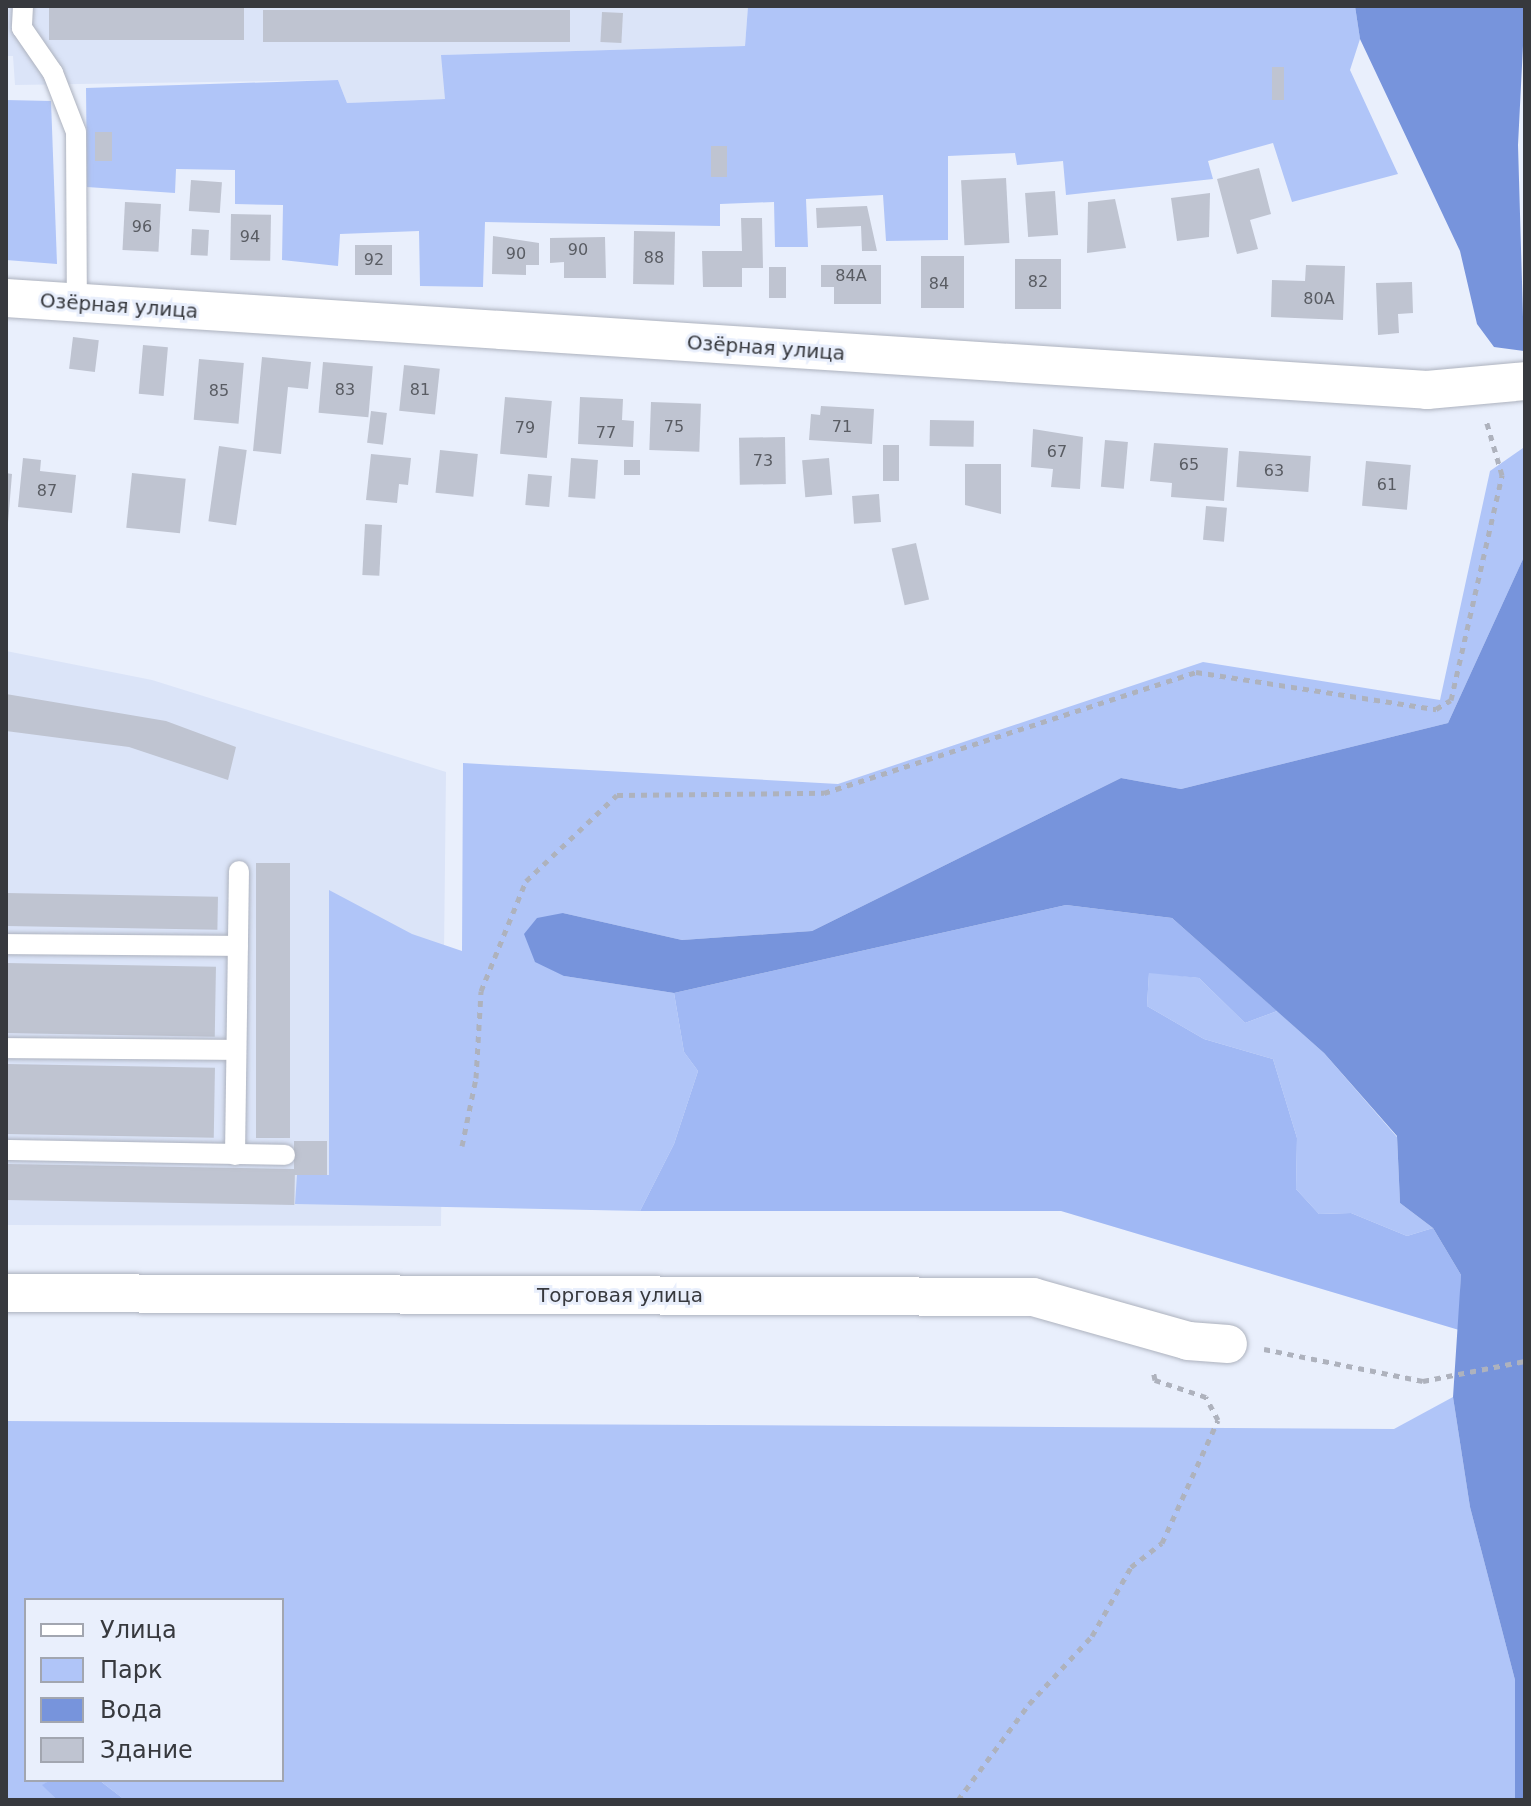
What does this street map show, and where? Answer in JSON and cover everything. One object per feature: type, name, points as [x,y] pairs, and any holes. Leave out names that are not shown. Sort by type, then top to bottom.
[{"type":"street","name":"Озёрная улица","points":[[6,298],[1427,390],[1525,381]]},
{"type":"street","name":"Торговая улица","points":[[6,1293],[1033,1297],[1188,1341],[1228,1344]]},
{"type":"lane","points":[[23,6],[14,25],[53,73],[76,132],[77,304]]},
{"type":"lane","points":[[235,1155],[239,871]]},
{"type":"lane","points":[[6,944],[238,946]]},
{"type":"lane","points":[[6,1048],[236,1050]]},
{"type":"lane","points":[[6,1150],[285,1155]]},
{"type":"path","points":[[462,1146],[476,1078],[481,991],[526,881],[617,795],[824,793],[1196,672],[1436,709],[1451,700],[1502,475],[1477,387]]},
{"type":"path","points":[[958,1800],[1029,1704],[1092,1636],[1131,1567],[1162,1543],[1218,1420],[1206,1397],[1155,1380],[1151,1358],[1188,1341]]},
{"type":"path","points":[[1228,1344],[1423,1381],[1525,1361]]},
{"type":"shaded area","points":[[6,6],[748,6],[745,46],[442,55],[446,99],[347,103],[338,80],[15,85],[13,56],[6,56]]},
{"type":"shaded area","points":[[6,651],[152,680],[446,772],[441,1226],[6,1225]]},
{"type":"shaded area","points":[[1066,905],[1172,918],[1277,1011],[1245,1023],[1199,978],[1149,973],[1147,1006],[1204,1039],[1273,1059],[1297,1138],[1296,1189],[1319,1214],[1351,1213],[1407,1236],[1433,1228],[1461,1275],[1459,1330],[1061,1211],[640,1211],[674,1144],[698,1071],[684,1052],[674,993]]},
{"type":"shaded area","points":[[47,1782],[102,1782],[125,1800],[57,1800],[42,1785]]},
{"type":"green space","points":[[748,6],[1355,6],[1360,39],[1350,70],[1398,174],[1292,202],[1273,143],[1208,161],[1213,179],[1066,195],[1063,161],[1017,165],[1015,153],[948,156],[948,240],[886,241],[883,195],[806,199],[808,247],[775,247],[774,202],[720,204],[720,226],[485,222],[483,287],[420,286],[419,231],[340,234],[338,266],[282,260],[283,205],[235,204],[235,170],[176,169],[175,193],[87,187],[86,88],[338,80],[347,103],[445,99],[441,55],[745,46]]},
{"type":"green space","points":[[6,100],[51,101],[57,264],[6,260]]},
{"type":"green space","points":[[1523,448],[1523,559],[1448,723],[1181,789],[1121,778],[812,931],[682,940],[563,913],[564,976],[674,993],[684,1052],[698,1071],[674,1144],[640,1211],[295,1204],[297,1175],[329,1175],[329,890],[412,934],[462,951],[463,763],[838,784],[1203,662],[1440,700],[1490,471]]},
{"type":"green space","points":[[1149,972],[1199,978],[1245,1023],[1277,1011],[1324,1053],[1397,1137],[1400,1203],[1433,1228],[1407,1236],[1351,1213],[1319,1214],[1296,1189],[1297,1138],[1273,1059],[1204,1039],[1147,1006]]},
{"type":"green space","points":[[1453,1397],[1470,1507],[1515,1680],[1515,1800],[125,1800],[102,1782],[284,1782],[284,1598],[24,1598],[24,1782],[47,1782],[43,1785],[57,1800],[6,1800],[6,1421],[1394,1429]]},
{"type":"water","points":[[1355,6],[1525,6],[1518,145],[1524,351],[1494,347],[1477,324],[1460,251],[1360,39]]},
{"type":"water","points":[[1525,447],[1525,1800],[1515,1800],[1515,1680],[1470,1507],[1453,1397],[1461,1275],[1433,1228],[1400,1203],[1397,1136],[1324,1053],[1172,918],[1066,905],[674,993],[564,976],[535,962],[524,934],[537,918],[563,913],[682,940],[812,931],[1121,778],[1181,789],[1448,723],[1523,559]]},
{"type":"building","points":[[49,6],[244,6],[244,40],[49,40]]},
{"type":"building","points":[[263,10],[570,10],[570,42],[263,42]]},
{"type":"building","points":[[602,12],[623,13],[621,43],[600,42]]},
{"type":"building","points":[[1272,67],[1284,67],[1284,100],[1272,100]]},
{"type":"building","points":[[95,132],[112,132],[112,161],[95,161]]},
{"type":"building","points":[[711,146],[727,146],[727,177],[711,177]]},
{"type":"building","points":[[1259,168],[1271,214],[1250,220],[1258,249],[1237,254],[1217,179]]},
{"type":"building","points":[[1006,178],[1009,243],[964,245],[961,180]]},
{"type":"building","points":[[191,180],[222,182],[220,213],[189,211]]},
{"type":"building","points":[[1055,191],[1058,235],[1028,237],[1025,193]]},
{"type":"building","points":[[1210,193],[1209,237],[1177,241],[1171,198]]},
{"type":"building","points":[[1115,199],[1126,248],[1087,253],[1088,202]]},
{"type":"building","points":[[125,202],[161,204],[158,252],[122,250]]},
{"type":"building","points":[[867,206],[877,251],[862,251],[861,226],[817,228],[816,208]]},
{"type":"building","points":[[231,214],[271,215],[270,261],[230,260]]},
{"type":"building","points":[[741,218],[762,218],[763,268],[742,268],[742,287],[703,287],[702,251],[742,251]]},
{"type":"building","points":[[192,229],[209,230],[208,256],[191,255]]},
{"type":"building","points":[[634,231],[675,232],[674,285],[633,284]]},
{"type":"building","points":[[493,236],[539,243],[539,265],[526,265],[526,275],[492,274]]},
{"type":"building","points":[[605,237],[606,278],[564,278],[564,262],[550,263],[550,238]]},
{"type":"building","points":[[355,245],[392,245],[392,275],[355,275]]},
{"type":"building","points":[[921,256],[964,256],[964,308],[921,308]]},
{"type":"building","points":[[1015,259],[1061,259],[1061,309],[1015,309]]},
{"type":"building","points":[[821,265],[881,265],[881,304],[834,304],[834,287],[821,287]]},
{"type":"building","points":[[1306,265],[1345,266],[1343,320],[1271,317],[1272,280],[1305,281]]},
{"type":"building","points":[[769,267],[786,267],[786,298],[769,298]]},
{"type":"building","points":[[1412,282],[1413,313],[1398,314],[1399,333],[1378,335],[1376,283]]},
{"type":"building","points":[[73,337],[99,340],[95,372],[69,369]]},
{"type":"building","points":[[143,345],[168,347],[164,396],[139,394]]},
{"type":"building","points":[[262,357],[311,362],[308,389],[288,387],[281,454],[253,451]]},
{"type":"building","points":[[199,359],[244,363],[239,424],[194,420]]},
{"type":"building","points":[[323,362],[373,366],[368,417],[319,413]]},
{"type":"building","points":[[404,365],[440,369],[435,415],[399,411]]},
{"type":"building","points":[[505,397],[552,401],[547,458],[500,454]]},
{"type":"building","points":[[580,397],[623,399],[622,420],[634,421],[633,447],[578,444]]},
{"type":"building","points":[[651,402],[701,404],[699,452],[649,450]]},
{"type":"building","points":[[821,406],[874,409],[872,444],[809,440],[811,414],[820,415]]},
{"type":"building","points":[[371,411],[387,413],[383,445],[367,443]]},
{"type":"building","points":[[930,420],[974,421],[974,447],[930,446]]},
{"type":"building","points":[[1033,429],[1083,437],[1080,489],[1051,487],[1053,469],[1031,467]]},
{"type":"building","points":[[785,437],[786,484],[740,485],[739,438]]},
{"type":"building","points":[[1105,440],[1128,442],[1124,489],[1101,487]]},
{"type":"building","points":[[1154,443],[1228,448],[1224,501],[1171,497],[1172,483],[1150,481]]},
{"type":"building","points":[[883,445],[899,445],[899,481],[883,481]]},
{"type":"building","points":[[219,446],[247,450],[236,525],[208,521]]},
{"type":"building","points":[[440,450],[478,454],[473,497],[436,493]]},
{"type":"building","points":[[1239,451],[1311,456],[1308,492],[1236,487]]},
{"type":"building","points":[[371,454],[411,458],[408,485],[399,484],[397,503],[366,500]]},
{"type":"building","points":[[23,458],[41,460],[40,471],[76,475],[72,513],[18,507]]},
{"type":"building","points":[[571,458],[598,460],[595,499],[568,497]]},
{"type":"building","points":[[829,458],[832,495],[805,497],[802,460]]},
{"type":"building","points":[[624,460],[640,460],[640,475],[624,475]]},
{"type":"building","points":[[1366,461],[1411,465],[1407,510],[1362,506]]},
{"type":"building","points":[[965,464],[1001,464],[1001,514],[965,505]]},
{"type":"building","points":[[6,473],[12,474],[8,523],[6,523]]},
{"type":"building","points":[[132,473],[186,479],[180,533],[126,528]]},
{"type":"building","points":[[528,474],[552,476],[549,507],[525,505]]},
{"type":"building","points":[[879,494],[881,522],[854,524],[852,496]]},
{"type":"building","points":[[1206,506],[1227,508],[1224,542],[1203,540]]},
{"type":"building","points":[[365,524],[382,525],[379,576],[362,575]]},
{"type":"building","points":[[916,543],[929,600],[905,605],[892,549]]},
{"type":"building","points":[[6,694],[166,721],[236,747],[228,780],[129,747],[6,731]]},
{"type":"building","points":[[256,863],[290,863],[290,1138],[256,1138]]},
{"type":"building","points":[[6,893],[218,897],[217,930],[6,926]]},
{"type":"building","points":[[6,963],[216,967],[215,1037],[6,1033]]},
{"type":"building","points":[[6,1064],[215,1068],[214,1138],[6,1134]]},
{"type":"building","points":[[294,1141],[327,1141],[327,1175],[294,1175]]},
{"type":"building","points":[[6,1164],[295,1169],[294,1205],[6,1200]]}]
